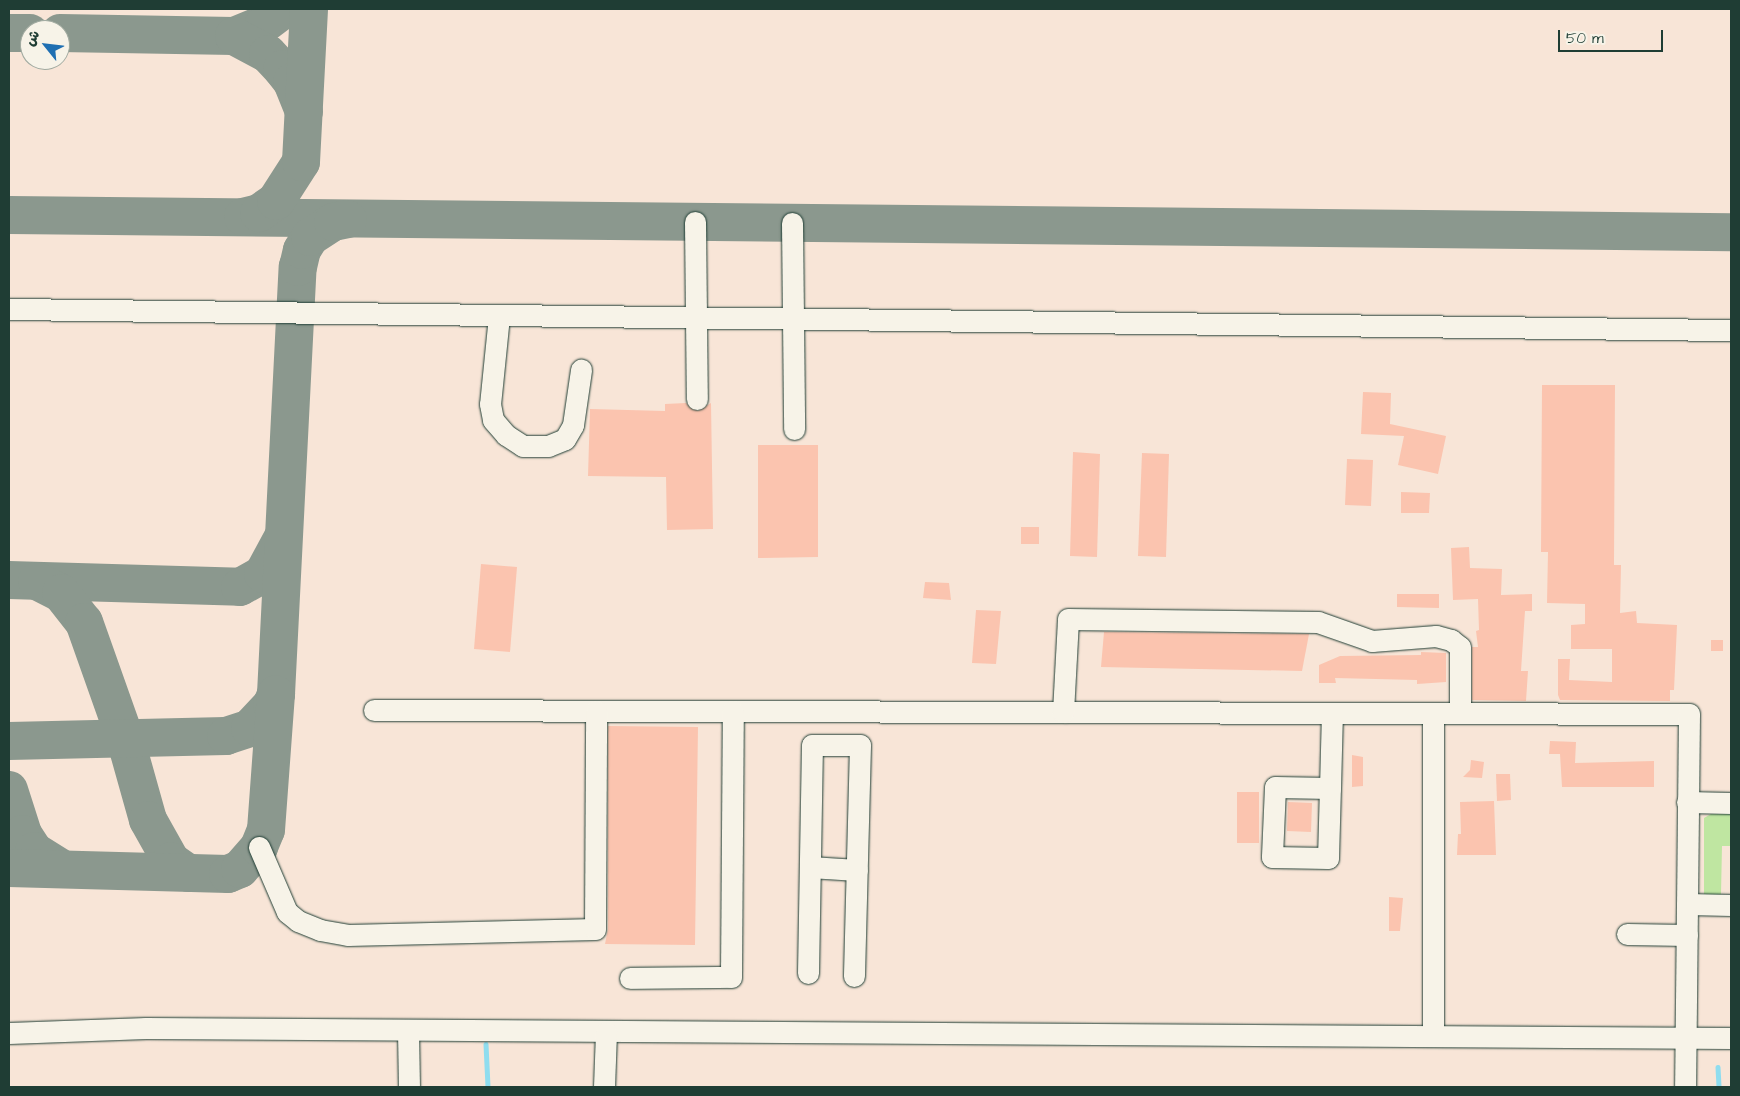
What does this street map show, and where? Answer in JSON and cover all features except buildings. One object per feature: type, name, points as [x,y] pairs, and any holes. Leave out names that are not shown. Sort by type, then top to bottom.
[{"type":"street","points":[[695,222],[697,399]]},
{"type":"street","points":[[792,223],[794,429]]},
{"type":"street","points":[[9,310],[1731,330]]},
{"type":"street","points":[[499,316],[490,404],[493,420],[506,435],[524,446],[548,446],[564,439],[573,425],[580,370]]},
{"type":"street","points":[[1064,712],[1068,619],[1318,622],[1372,641],[1436,636],[1451,640],[1460,647],[1460,713]]},
{"type":"street","points":[[374,710],[1689,714],[1685,1087]]},
{"type":"street","points":[[259,847],[287,912],[298,922],[320,930],[348,935],[595,929],[596,711]]},
{"type":"street","points":[[630,978],[731,977],[733,711]]},
{"type":"street","points":[[835,745],[836,711]]},
{"type":"street","points":[[1330,788],[1332,713]]},
{"type":"street","points":[[1433,713],[1433,1036]]},
{"type":"street","points":[[808,973],[812,745],[860,745],[854,976]]},
{"type":"street","points":[[1687,802],[1731,803]]},
{"type":"street","points":[[810,867],[856,870]]},
{"type":"street","points":[[1687,904],[1731,905]]},
{"type":"street","points":[[1627,934],[1687,935]]},
{"type":"street","points":[[9,1033],[146,1028],[606,1033],[1686,1036],[1731,1038]]},
{"type":"street","points":[[408,1031],[409,1087]]},
{"type":"street","points":[[604,1087],[606,1033]]},
{"type":"shaded area","points":[[9,9],[1731,9],[1731,1087],[9,1087]]},
{"type":"green space","points":[[1711,814],[1731,814],[1731,846],[1722,846],[1721,894],[1715,898],[1704,894],[1704,818]]},
{"type":"waterway","points":[[486,1044],[488,1087]]},
{"type":"waterway","points":[[1718,1067],[1719,1087]]},
{"type":"taxiway","points":[[70,33],[234,36],[264,24],[284,9]]},
{"type":"taxiway","points":[[243,217],[259,213],[276,201],[301,162],[309,9]]},
{"type":"taxiway","points":[[9,33],[20,33]]},
{"type":"taxiway","points":[[234,36],[268,54],[282,69],[292,82],[304,112]]},
{"type":"taxiway","points":[[9,215],[1731,232]]},
{"type":"taxiway","points":[[9,741],[226,736],[250,728],[272,704],[276,694],[298,267],[302,250],[310,237],[333,222],[348,219]]},
{"type":"taxiway","points":[[9,580],[240,587],[263,574],[283,537]]},
{"type":"taxiway","points":[[37,581],[61,593],[84,622],[125,738],[148,820],[171,861],[188,873]]},
{"type":"taxiway","points":[[9,868],[228,874],[240,869],[259,847],[266,830],[276,694]]},
{"type":"taxiway","points":[[9,790],[23,834],[34,851],[63,869]]}]
